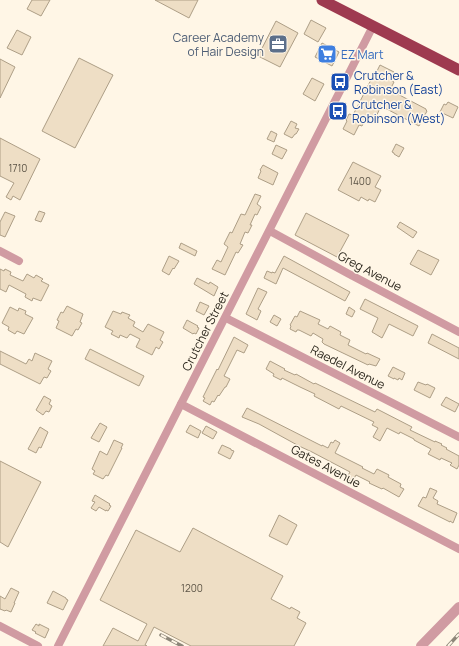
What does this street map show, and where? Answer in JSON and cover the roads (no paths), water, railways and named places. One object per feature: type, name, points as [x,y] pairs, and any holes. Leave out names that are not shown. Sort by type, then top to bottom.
[{"type":"highway","points":[[322,0],[459,70]]},
{"type":"street","name":"Crutcher Street","points":[[58,646],[226,318],[373,26]]},
{"type":"street","name":"Greg Avenue","points":[[270,231],[459,332]]},
{"type":"street","points":[[0,251],[19,261]]},
{"type":"street","name":"Raedel Avenue","points":[[226,318],[459,437]]},
{"type":"street","name":"Gates Avenue","points":[[181,404],[459,548]]},
{"type":"street","points":[[421,646],[459,607]]},
{"type":"street","points":[[0,626],[38,646]]},
{"type":"railway","points":[[448,646],[459,634]]},
{"type":"railway","points":[[161,635],[182,646]]},
{"type":"place","name":"Career Academy of Hair Design","points":[[278,44]]},
{"type":"place","name":"EZ Mart","points":[[327,54]]},
{"type":"place","name":"Crutcher & Robinson (East)","points":[[340,82]]},
{"type":"place","name":"Crutcher & Robinson (West)","points":[[338,111]]}]
